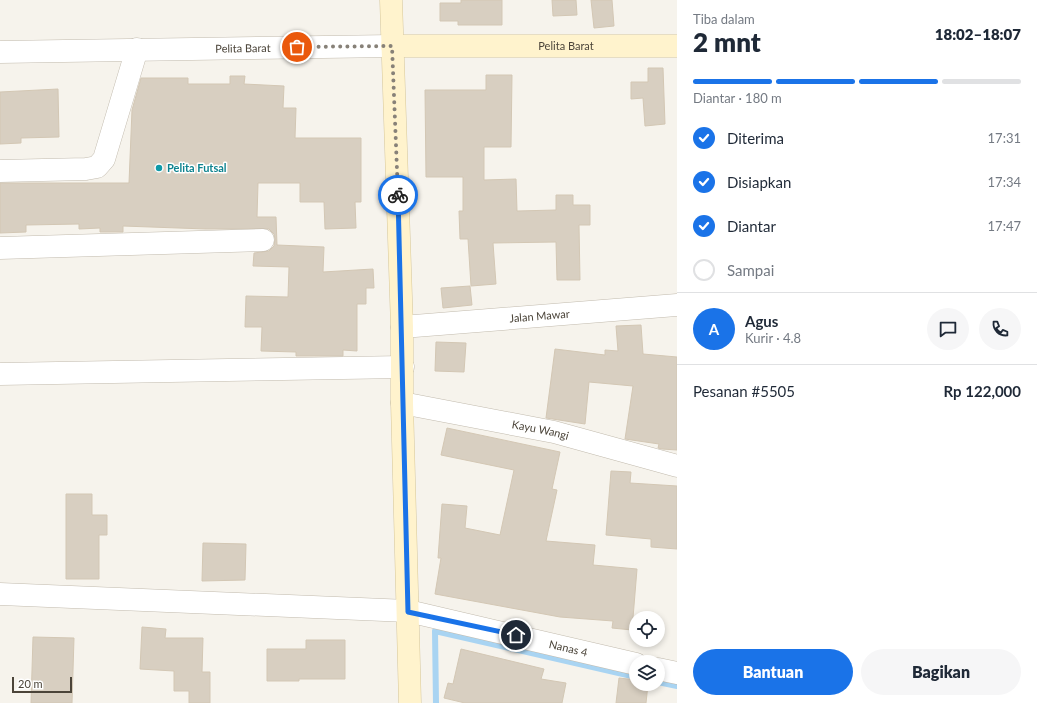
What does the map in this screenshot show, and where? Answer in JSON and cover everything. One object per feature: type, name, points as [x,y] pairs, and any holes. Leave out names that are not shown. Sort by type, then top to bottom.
[{"type":"street","points":[[391,0],[402,326],[402,403],[410,703]]},
{"type":"street","name":"Pelita Barat","points":[[0,52],[137,48],[677,46]]},
{"type":"street","points":[[0,171],[86,169],[98,167],[104,159],[137,48]]},
{"type":"street","points":[[0,248],[263,240]]},
{"type":"street","name":"Jalan Mawar","points":[[402,326],[677,306]]},
{"type":"street","points":[[0,374],[403,367]]},
{"type":"street","name":"Kayu Wangi","points":[[402,403],[554,432],[677,466]]},
{"type":"street","name":"Nanas 4","points":[[0,594],[408,612],[629,662]]},
{"type":"street","points":[[665,670],[677,673]]},
{"type":"building","points":[[461,0],[502,0],[502,25],[458,25],[458,21],[440,21],[440,3],[461,3]]},
{"type":"building","points":[[552,0],[576,0],[577,15],[553,16]]},
{"type":"building","points":[[591,0],[612,0],[614,26],[594,28]]},
{"type":"building","points":[[648,68],[663,68],[665,124],[645,126],[643,98],[631,99],[631,82],[648,82]]},
{"type":"building","points":[[486,75],[512,75],[511,147],[484,147],[484,180],[516,179],[517,211],[556,210],[556,195],[573,195],[573,205],[590,205],[590,225],[579,225],[580,280],[557,280],[556,242],[493,243],[496,284],[471,286],[468,239],[460,239],[459,211],[463,211],[463,177],[426,177],[425,90],[486,90]]},
{"type":"building","points":[[230,76],[245,76],[244,84],[284,86],[283,108],[296,108],[295,138],[361,138],[361,202],[355,202],[356,228],[325,229],[324,202],[300,202],[300,183],[258,183],[257,217],[276,217],[277,245],[324,247],[323,272],[373,269],[374,288],[366,288],[366,304],[357,304],[357,351],[343,350],[343,356],[296,356],[296,352],[261,351],[262,327],[245,327],[246,296],[288,297],[289,267],[253,266],[254,253],[269,251],[274,246],[274,234],[269,229],[206,229],[123,226],[123,232],[100,232],[100,228],[79,229],[79,224],[26,225],[26,232],[0,233],[0,183],[129,183],[132,110],[141,78],[188,78],[188,84],[230,84]]},
{"type":"building","points":[[58,89],[59,137],[21,138],[21,143],[0,144],[0,92]]},
{"type":"building","points":[[470,286],[472,305],[443,308],[441,288]]},
{"type":"building","points":[[641,325],[643,354],[677,357],[677,450],[658,448],[659,444],[625,439],[633,386],[589,382],[585,424],[546,418],[555,349],[605,355],[605,350],[618,351],[616,326]]},
{"type":"building","points":[[436,342],[466,343],[464,372],[435,371]]},
{"type":"building","points":[[447,428],[560,452],[552,489],[557,490],[546,541],[595,545],[593,565],[637,569],[634,611],[629,611],[629,630],[612,628],[613,621],[560,617],[435,594],[441,558],[438,558],[442,504],[467,506],[465,528],[500,535],[514,470],[441,455]]},
{"type":"building","points":[[611,471],[631,472],[630,483],[677,486],[677,549],[651,547],[651,539],[606,535]]},
{"type":"building","points":[[66,494],[92,494],[92,515],[107,515],[107,535],[99,535],[99,579],[66,579]]},
{"type":"building","points":[[203,543],[246,544],[245,580],[202,581]]},
{"type":"building","points":[[142,627],[166,629],[165,638],[203,638],[202,672],[210,672],[210,703],[189,703],[189,691],[174,691],[174,671],[140,669]]},
{"type":"building","points":[[33,637],[74,638],[72,703],[31,703]]},
{"type":"building","points":[[306,640],[345,640],[345,679],[267,681],[267,649],[306,649]]},
{"type":"building","points":[[461,649],[544,669],[541,679],[566,683],[562,703],[465,703],[444,698],[448,683],[453,684]]},
{"type":"building","points":[[619,678],[629,679],[629,691],[647,691],[646,703],[616,703]]},
{"type":"waterway","points":[[436,703],[435,631],[629,675]]},
{"type":"waterway","points":[[665,683],[677,686]]},
{"type":"way so far","points":[[297,47],[392,46],[398,195]]},
{"type":"place","name":"Pelita Futsal","points":[[159,168]]},
{"type":"route","points":[[398,195],[408,612],[516,635]]}]
